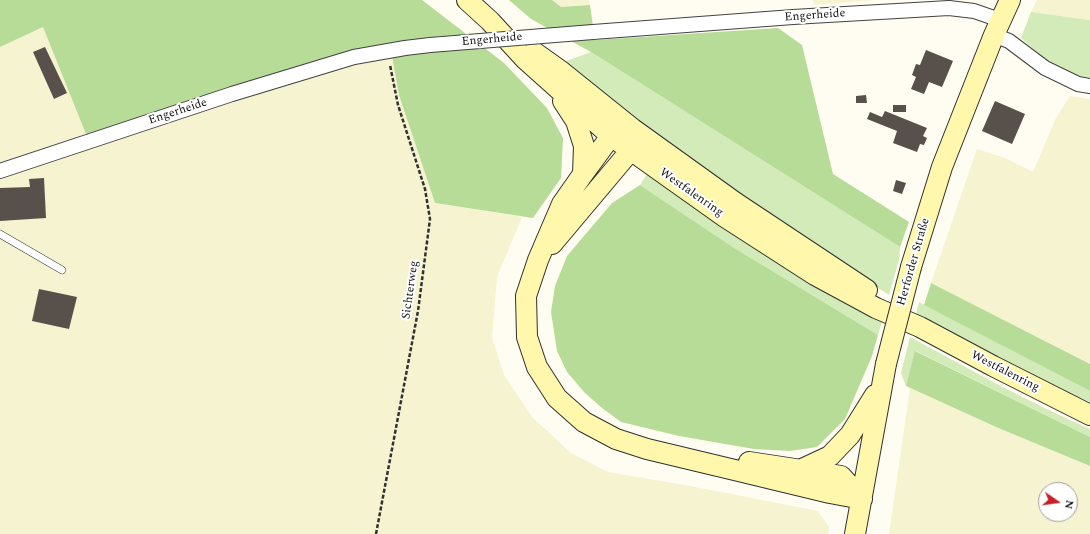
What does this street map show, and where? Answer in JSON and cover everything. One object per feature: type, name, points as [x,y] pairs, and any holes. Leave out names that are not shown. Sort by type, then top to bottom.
[{"type":"main road","name":"Westfalenring","points":[[467,0],[490,21],[525,59],[611,136],[725,217],[815,275],[876,308],[920,327],[1000,370],[1090,415]]},
{"type":"main road","name":"Herforder Straße","points":[[855,534],[881,385],[911,267],[942,166],[997,28],[1010,0]]},
{"type":"main road","name":"Westfalenring","points":[[490,21],[562,72],[633,129],[736,203],[920,327]]},
{"type":"main road","points":[[553,84],[576,121],[584,146],[583,174]]},
{"type":"main road","points":[[538,260],[631,150],[634,142],[633,129],[623,129],[611,136],[583,174],[562,204],[538,260],[526,296],[527,337],[537,367],[557,398],[584,422],[616,439],[647,449],[830,494],[862,499]]},
{"type":"main road","points":[[802,470],[830,456],[850,435],[881,385]]},
{"type":"main road","points":[[647,449],[841,476],[862,499]]},
{"type":"street","name":"Engerheide","points":[[0,171],[232,94],[354,57],[430,45],[593,32],[949,8],[974,11],[997,28],[1009,41],[1044,68],[1078,84],[1090,86]]},
{"type":"lane","points":[[0,234],[62,270]]},
{"type":"path","name":"Sichterweg","points":[[376,534],[418,311],[430,219],[425,190],[398,105],[387,51]]},
{"type":"shaded area","points":[[552,0],[589,0],[590,5],[561,7]]},
{"type":"shaded area","points":[[813,0],[873,0],[814,5]]},
{"type":"shaded area","points":[[1037,0],[1090,0],[1090,20],[1031,12]]},
{"type":"shaded area","points":[[43,27],[391,51],[399,95],[435,203],[522,217],[497,277],[492,337],[504,375],[532,417],[571,453],[608,472],[685,485],[818,511],[829,527],[828,534],[0,534],[0,47]]},
{"type":"shaded area","points":[[1070,96],[1090,99],[1090,364],[931,283],[977,149],[1005,158],[1033,172],[1056,118]]},
{"type":"shaded area","points":[[910,388],[996,427],[1090,466],[1090,534],[889,534]]},
{"type":"green space","points":[[0,0],[422,0],[504,63],[547,108],[563,138],[561,178],[533,218],[435,203],[399,95],[391,51],[86,134],[43,27],[0,47]]},
{"type":"green space","points":[[509,0],[552,0],[561,7],[590,5],[595,40],[778,28],[802,45],[833,174],[909,222],[900,247],[591,52],[531,19]]},
{"type":"green space","points":[[1031,12],[1090,20],[1090,80],[1080,78],[1047,61],[1021,38]]},
{"type":"green space","points":[[591,52],[900,247],[899,260],[889,295],[724,185],[561,63]]},
{"type":"green space","points":[[647,174],[763,252],[821,288],[882,322],[878,335],[736,249],[640,185]]},
{"type":"green space","points":[[640,185],[736,249],[878,335],[872,356],[845,419],[817,447],[790,451],[754,449],[679,436],[621,422],[584,392],[567,372],[557,351],[551,312],[555,286],[567,256],[612,203]]},
{"type":"green space","points":[[931,283],[1090,364],[1090,391],[924,305]]},
{"type":"green space","points":[[919,302],[1090,391],[1090,402],[1043,381],[916,314]]},
{"type":"green space","points":[[910,337],[1021,396],[1090,429],[1090,437],[916,351],[906,386],[901,373]]},
{"type":"green space","points":[[915,351],[1090,437],[1090,466],[996,427],[906,386]]},
{"type":"building","points":[[45,47],[67,93],[54,99],[33,52]]},
{"type":"building","points":[[926,50],[953,61],[942,87],[929,82],[924,94],[911,89],[916,77],[912,75],[916,64],[920,65]]},
{"type":"building","points":[[866,95],[867,103],[856,103],[856,96]]},
{"type":"building","points":[[995,101],[1025,114],[1012,144],[982,131]]},
{"type":"building","points":[[893,105],[906,105],[906,112],[893,112]]},
{"type":"building","points":[[885,111],[927,128],[923,136],[927,138],[924,145],[920,144],[917,152],[893,143],[897,131],[867,119],[870,112],[882,117]]},
{"type":"building","points":[[44,178],[46,218],[0,221],[0,188],[30,187],[29,179]]},
{"type":"building","points":[[896,180],[906,183],[902,194],[893,191]]},
{"type":"building","points":[[39,289],[77,297],[69,329],[32,321]]}]
